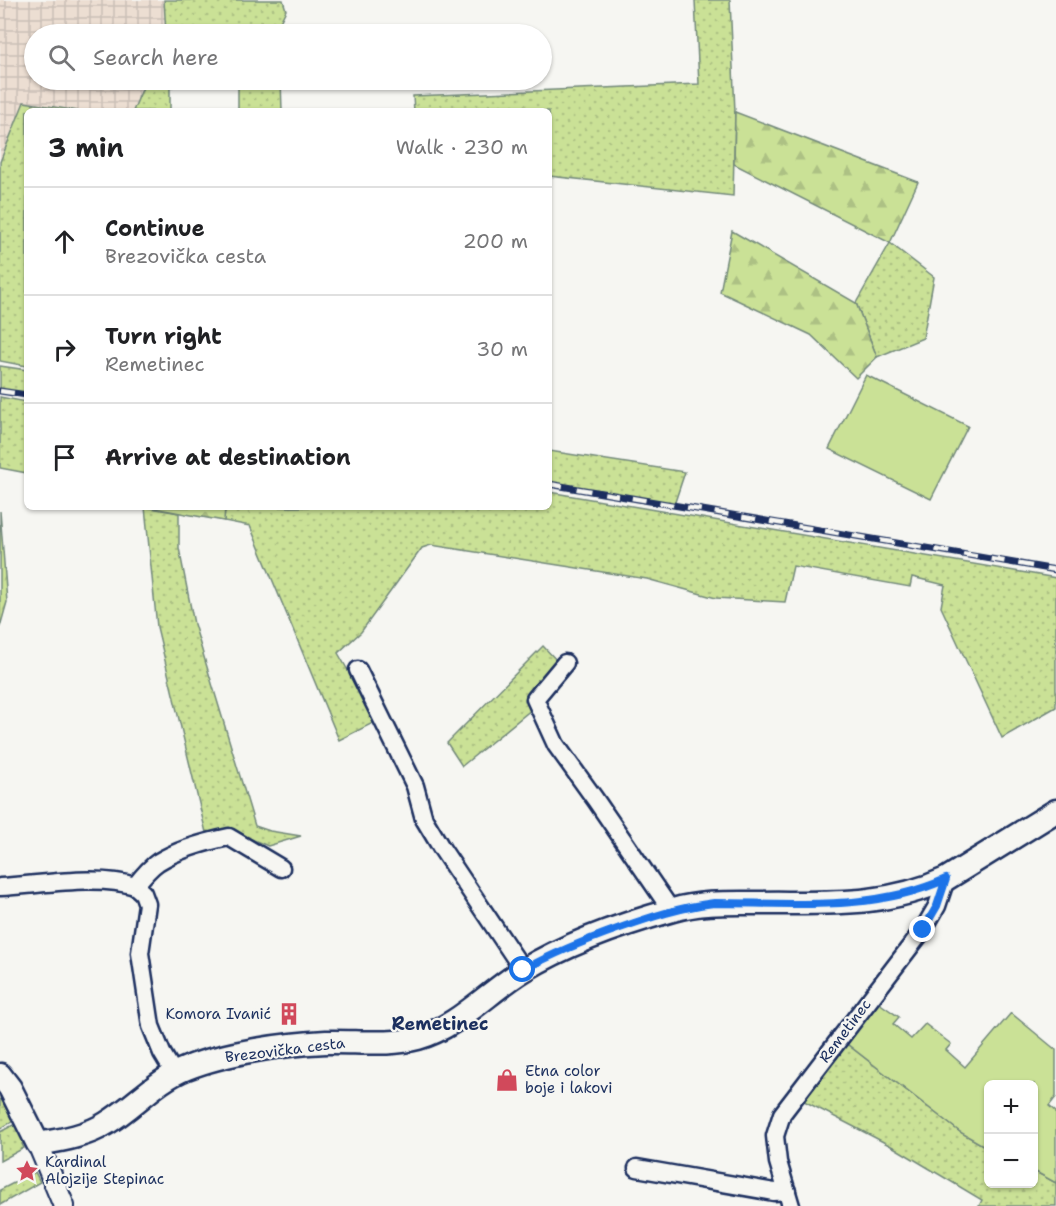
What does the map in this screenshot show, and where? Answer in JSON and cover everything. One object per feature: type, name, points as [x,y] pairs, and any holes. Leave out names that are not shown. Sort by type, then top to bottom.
[{"type":"main road","name":"Brezovička cesta","points":[[38,1144],[82,1134],[107,1124],[174,1073],[203,1062],[249,1052],[322,1042],[400,1041],[417,1038],[446,1025],[523,970],[551,955],[580,942],[671,910],[714,903],[879,900],[920,890],[946,879],[1056,811]]},
{"type":"main road","points":[[0,1075],[10,1088],[38,1144]]},
{"type":"street","points":[[565,663],[536,699],[540,709],[556,745],[596,798],[671,910]]},
{"type":"street","points":[[358,670],[415,786],[424,819],[523,970]]},
{"type":"street","points":[[135,886],[158,862],[203,843],[229,837],[281,868]]},
{"type":"street","name":"Remetinec","points":[[789,1198],[778,1162],[775,1136],[782,1114],[923,930],[937,906],[946,879]]},
{"type":"street","points":[[0,887],[93,881],[124,882],[135,886],[142,893],[147,904],[140,953],[151,1026],[162,1053],[174,1073]]},
{"type":"street","points":[[38,1144],[62,1205]]},
{"type":"street","name":"Remetinec","points":[[637,1168],[774,1192],[789,1198]]},
{"type":"shaded area","points":[[0,0],[164,0],[165,24],[24,24],[24,90],[142,90],[134,108],[60,108],[24,102],[0,162]]},
{"type":"green space","points":[[164,0],[283,0],[286,10],[279,24],[165,24]]},
{"type":"green space","points":[[695,0],[730,0],[735,112],[733,196],[552,176],[552,108],[414,108],[413,96],[699,84]]},
{"type":"green space","points":[[142,90],[170,90],[170,108],[134,108]]},
{"type":"green space","points":[[238,90],[281,90],[282,108],[238,108]]},
{"type":"green space","points":[[24,102],[60,108],[24,108],[24,365],[0,361],[0,162]]},
{"type":"green space","points":[[735,112],[918,182],[890,243],[734,164]]},
{"type":"green space","points":[[732,231],[856,303],[877,357],[856,378],[811,335],[720,292]]},
{"type":"green space","points":[[890,243],[934,277],[923,338],[877,357],[856,303]]},
{"type":"green space","points":[[0,366],[24,370],[24,395],[0,391]]},
{"type":"green space","points":[[866,375],[968,426],[931,499],[829,449]]},
{"type":"green space","points":[[0,397],[24,401],[24,472],[0,468]]},
{"type":"green space","points":[[552,451],[685,472],[674,505],[552,485]]},
{"type":"green space","points":[[552,493],[1056,578],[1056,707],[1002,738],[941,607],[945,585],[912,577],[910,587],[793,566],[785,602],[716,598],[647,579],[431,545],[422,548],[361,632],[338,653],[377,721],[339,740],[250,526],[224,521],[225,510],[552,510]]},
{"type":"green space","points":[[145,510],[179,513],[179,548],[194,624],[255,826],[301,836],[268,846],[237,833],[207,837],[157,627]]},
{"type":"green space","points":[[164,510],[225,510],[224,521]]},
{"type":"green space","points":[[0,511],[7,602],[0,627]]},
{"type":"green space","points":[[543,646],[560,664],[532,709],[462,766],[447,743]]},
{"type":"green space","points":[[879,1003],[899,1017],[893,1024],[911,1039],[925,1024],[951,1044],[946,1050],[965,1067],[1011,1013],[1056,1050],[1056,1097],[1049,1106],[1056,1112],[1056,1183],[1038,1173],[1038,1080],[984,1080],[984,1146],[960,1132],[847,1044]]},
{"type":"green space","points":[[847,1044],[960,1132],[984,1146],[984,1188],[1038,1188],[1038,1173],[1056,1183],[1056,1206],[979,1206],[982,1200],[895,1148],[804,1101]]},
{"type":"green space","points":[[0,1092],[15,1120],[0,1129]]},
{"type":"green space","points":[[17,1123],[27,1142],[22,1144],[24,1148],[0,1161],[0,1132]]},
{"type":"green space","points":[[35,1172],[40,1182],[0,1205],[0,1190]]},
{"type":"railway","points":[[0,391],[24,395]]},
{"type":"railway","points":[[552,485],[1056,570]]},
{"type":"place","name":"Komora Ivanić","points":[[289,1014]]},
{"type":"place","name":"Etna color boje i lakovi","points":[[507,1080]]},
{"type":"place","name":"Kardinal Alojzije Stepinac","points":[[27,1171]]},
{"type":"district","name":"Remetinec","points":[[440,1024]]},
{"type":"route","points":[[523,970],[580,942],[687,906],[714,903],[879,900],[927,888],[946,879],[937,906],[923,930]]}]
